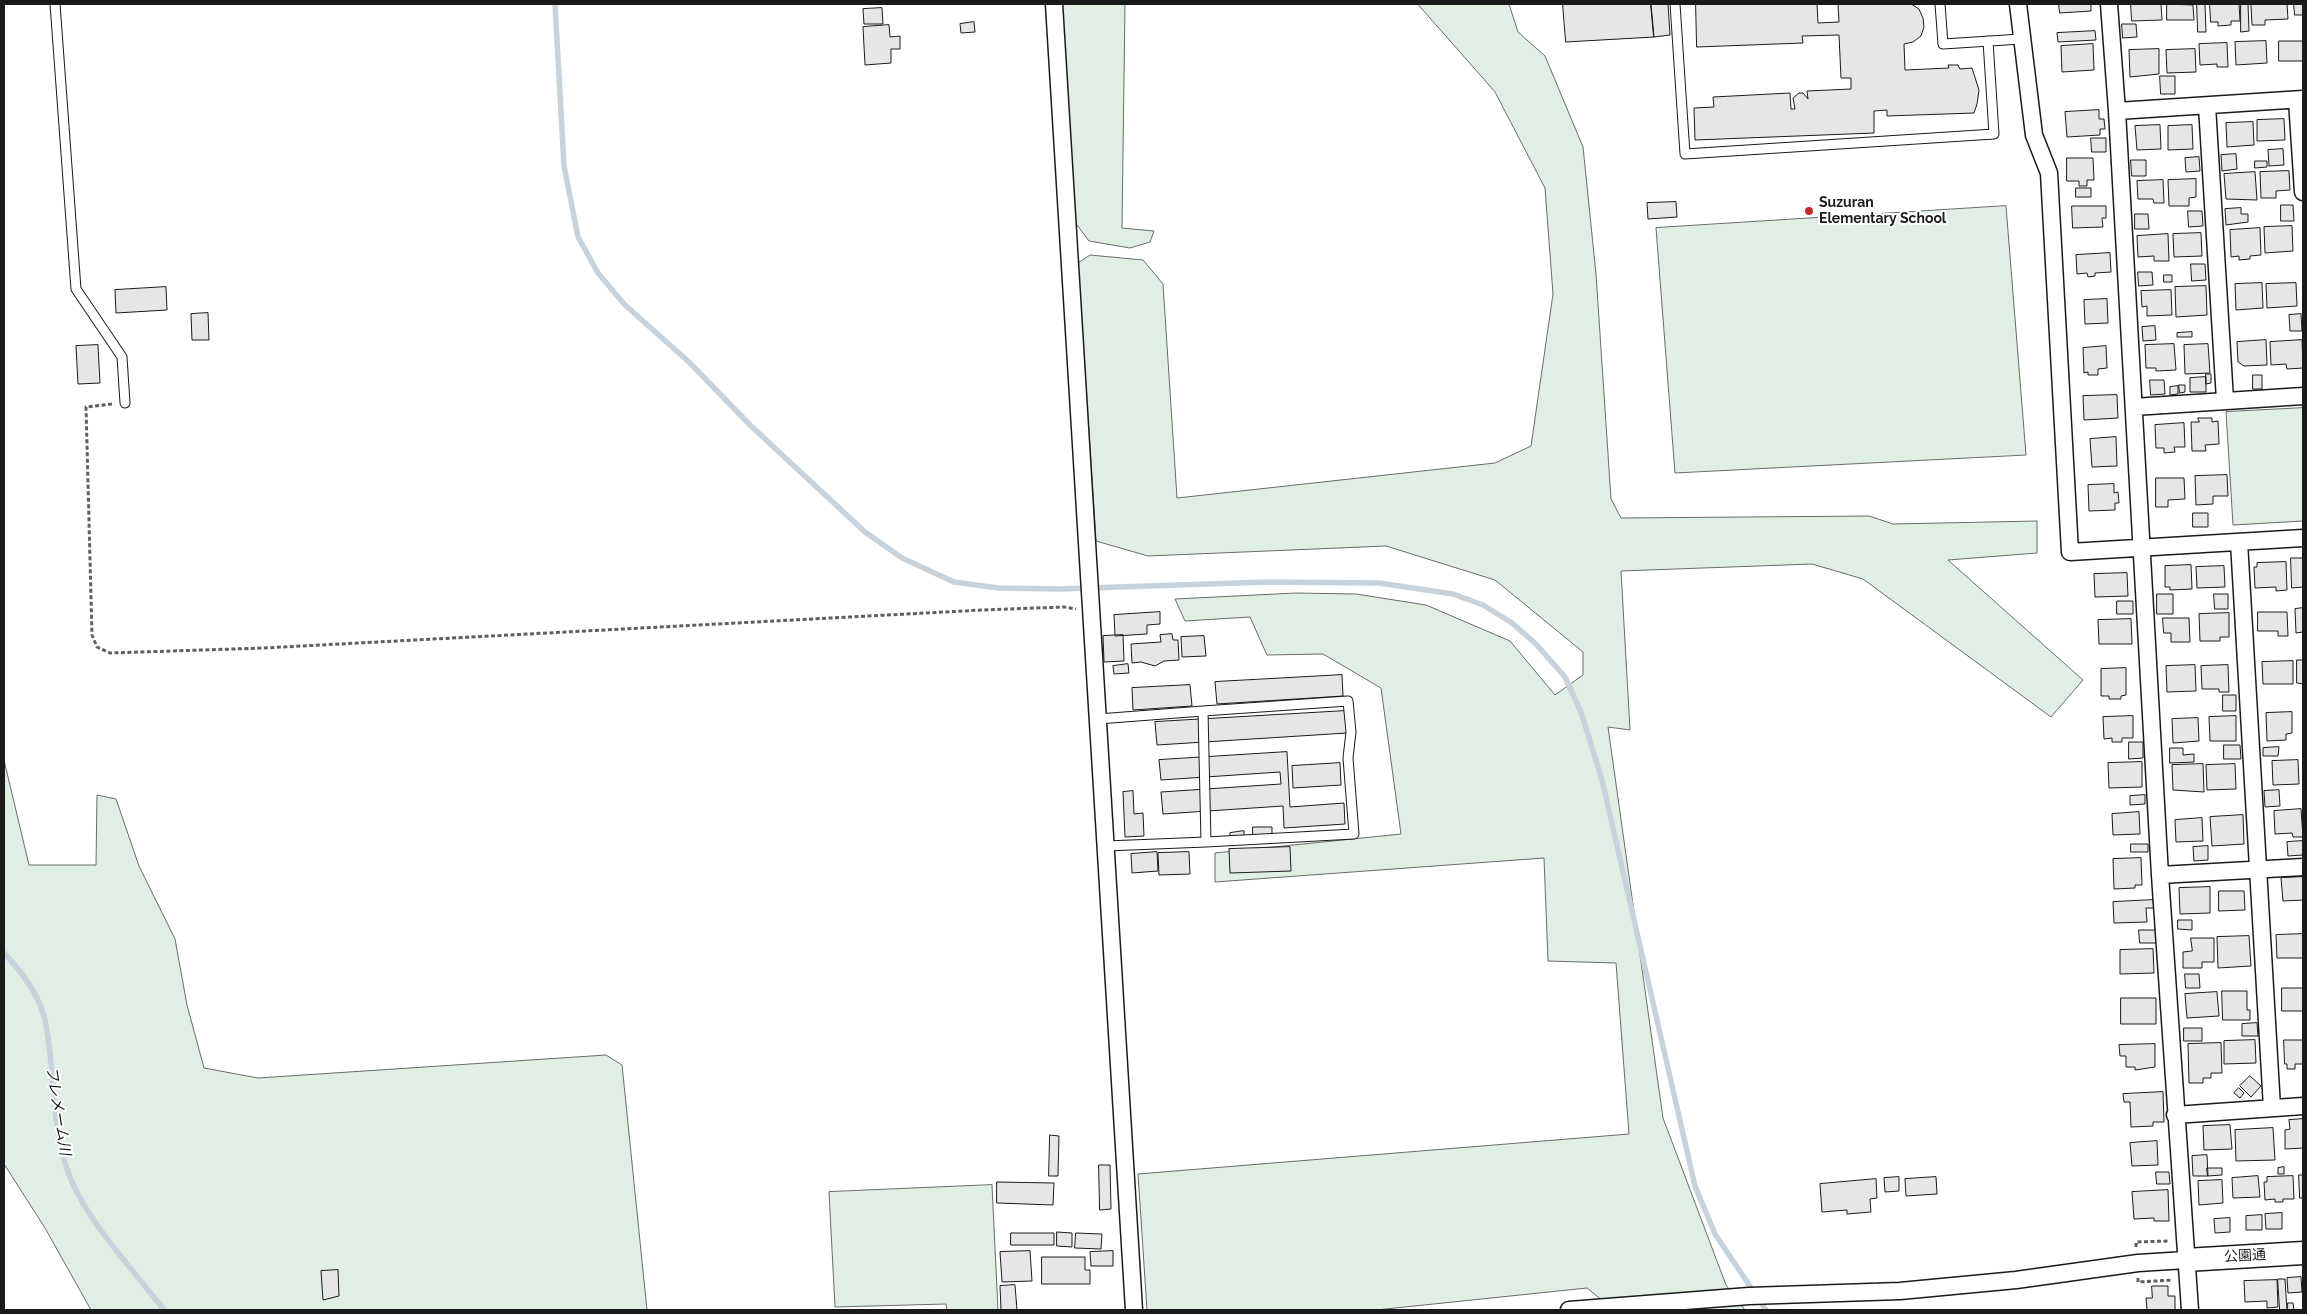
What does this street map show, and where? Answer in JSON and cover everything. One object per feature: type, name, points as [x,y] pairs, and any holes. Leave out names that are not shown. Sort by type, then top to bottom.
[{"type":"street","points":[[1054,4],[1134,1310]]},
{"type":"street","points":[[2018,4],[2034,135],[2049,173],[2070,552],[2142,546],[2303,538]]},
{"type":"street","points":[[2109,4],[2117,111],[2160,875],[2190,1310]]},
{"type":"street","points":[[2117,111],[2300,100],[2303,192]]},
{"type":"street","points":[[2207,106],[2225,400]]},
{"type":"street","points":[[2134,407],[2303,396]]},
{"type":"street","points":[[2239,542],[2272,1108]]},
{"type":"street","points":[[2160,875],[2303,867]]},
{"type":"street","points":[[2176,1114],[2303,1106]]},
{"type":"street","name":"公園通","points":[[2186,1260],[2303,1253]]},
{"type":"street","points":[[1570,1310],[1749,1296],[1900,1291],[2016,1280],[2138,1263],[2186,1260]]},
{"type":"lane","points":[[55,4],[76,289],[122,357],[125,403]]},
{"type":"lane","points":[[1675,4],[1685,154],[1994,134],[1988,41]]},
{"type":"lane","points":[[1940,4],[1943,44],[2021,39]]},
{"type":"lane","points":[[1098,719],[1348,701],[1351,732],[1348,758],[1354,834],[1106,846]]},
{"type":"lane","points":[[1202,711],[1206,842]]},
{"type":"path","points":[[125,403],[86,407],[92,635],[97,647],[110,653],[264,648],[1091,606]]},
{"type":"green space","points":[[1062,4],[1125,4],[1122,228],[1154,231],[1150,242],[1130,248],[1089,241],[1074,221]]},
{"type":"green space","points":[[1418,4],[1509,4],[1518,32],[1545,56],[1583,147],[1596,274],[1611,499],[1621,518],[1869,516],[1893,524],[2037,521],[2037,553],[1948,560],[2083,680],[2051,717],[1863,579],[1812,564],[1621,571],[1630,730],[1608,727],[1663,1118],[1726,1285],[1745,1310],[1614,1310],[1587,1288],[1376,1310],[1147,1310],[1138,1174],[1629,1134],[1616,963],[1548,961],[1544,858],[1215,882],[1215,853],[1401,834],[1381,688],[1323,654],[1267,655],[1250,617],[1185,621],[1175,599],[1296,593],[1356,594],[1426,605],[1510,641],[1555,695],[1583,675],[1583,652],[1495,580],[1386,546],[1148,556],[1096,541],[1078,263],[1090,255],[1143,260],[1163,284],[1177,498],[1495,463],[1531,446],[1553,294],[1545,188],[1495,92]]},
{"type":"green space","points":[[2006,206],[2026,455],[1675,473],[1656,228]]},
{"type":"green space","points":[[2303,408],[2303,521],[2233,525],[2226,412]]},
{"type":"green space","points":[[4,760],[29,865],[96,865],[97,795],[116,799],[139,866],[175,939],[187,1005],[204,1068],[258,1078],[606,1055],[622,1065],[647,1310],[91,1310],[45,1228],[4,1164]]},
{"type":"green space","points":[[992,1185],[998,1310],[947,1310],[946,1304],[835,1307],[829,1192]]},
{"type":"building","points":[[1563,4],[1651,4],[1654,37],[1566,42]]},
{"type":"building","points":[[1651,4],[1668,4],[1670,35],[1654,37]]},
{"type":"building","points":[[1696,4],[1817,4],[1818,23],[1839,22],[1838,4],[1911,4],[1919,9],[1924,27],[1921,36],[1913,42],[1904,44],[1905,70],[1949,68],[1948,65],[1958,65],[1960,69],[1972,68],[1979,90],[1974,113],[1887,116],[1887,110],[1874,111],[1874,133],[1695,140],[1694,108],[1714,107],[1713,97],[1790,93],[1791,109],[1795,109],[1793,98],[1799,93],[1803,93],[1808,99],[1807,91],[1851,89],[1851,78],[1841,78],[1839,35],[1802,36],[1803,43],[1697,47]]},
{"type":"building","points":[[2059,4],[2091,4],[2091,11],[2060,13]]},
{"type":"building","points":[[2131,4],[2161,4],[2162,20],[2132,21]]},
{"type":"building","points":[[2167,4],[2193,5],[2194,20],[2167,20]]},
{"type":"building","points":[[2197,4],[2205,4],[2206,32],[2198,32]]},
{"type":"building","points":[[2210,4],[2239,4],[2240,21],[2231,21],[2231,25],[2218,26],[2218,22],[2211,22]]},
{"type":"building","points":[[2241,4],[2248,4],[2249,31],[2241,32]]},
{"type":"building","points":[[2287,4],[2288,19],[2265,20],[2265,25],[2252,25],[2251,5]]},
{"type":"building","points":[[2294,4],[2303,4],[2303,15],[2295,15]]},
{"type":"building","points":[[882,8],[883,24],[864,24],[863,9]]},
{"type":"building","points":[[974,22],[975,32],[961,33],[960,24]]},
{"type":"building","points":[[2122,24],[2136,24],[2137,37],[2123,38]]},
{"type":"building","points":[[889,25],[890,37],[900,36],[900,49],[891,49],[891,63],[865,65],[863,27]]},
{"type":"building","points":[[2095,31],[2096,40],[2058,42],[2057,33]]},
{"type":"building","points":[[2266,41],[2267,63],[2236,65],[2235,42]]},
{"type":"building","points":[[2279,41],[2303,41],[2303,61],[2279,61]]},
{"type":"building","points":[[2227,43],[2228,67],[2217,67],[2217,64],[2200,65],[2199,44]]},
{"type":"building","points":[[2093,44],[2094,70],[2062,72],[2061,46]]},
{"type":"building","points":[[2159,49],[2159,74],[2130,77],[2129,50]]},
{"type":"building","points":[[2195,49],[2196,72],[2167,73],[2166,50]]},
{"type":"building","points":[[2160,76],[2175,76],[2175,94],[2161,94]]},
{"type":"building","points":[[2099,110],[2099,119],[2104,119],[2105,129],[2100,129],[2100,135],[2067,137],[2065,112]]},
{"type":"building","points":[[2284,119],[2285,140],[2257,141],[2257,120]]},
{"type":"building","points":[[2253,122],[2254,145],[2227,147],[2226,123]]},
{"type":"building","points":[[2160,125],[2161,149],[2137,150],[2135,126]]},
{"type":"building","points":[[2192,125],[2193,149],[2168,150],[2168,126]]},
{"type":"building","points":[[2091,138],[2106,138],[2106,152],[2092,152]]},
{"type":"building","points":[[2283,149],[2284,165],[2269,166],[2268,150]]},
{"type":"building","points":[[2236,154],[2237,169],[2222,171],[2221,155]]},
{"type":"building","points":[[2199,157],[2200,171],[2186,172],[2185,158]]},
{"type":"building","points":[[2067,158],[2093,158],[2094,180],[2087,180],[2087,186],[2079,186],[2079,181],[2067,181]]},
{"type":"building","points":[[2131,160],[2146,160],[2146,176],[2132,176]]},
{"type":"building","points":[[2255,161],[2267,161],[2267,167],[2255,168]]},
{"type":"building","points":[[2289,171],[2290,190],[2276,191],[2276,198],[2261,198],[2260,172]]},
{"type":"building","points":[[2255,172],[2257,200],[2226,199],[2224,174]]},
{"type":"building","points":[[2196,179],[2196,197],[2189,198],[2189,206],[2169,206],[2168,180]]},
{"type":"building","points":[[2163,180],[2164,203],[2154,203],[2153,199],[2138,199],[2137,181]]},
{"type":"building","points":[[2076,188],[2091,188],[2091,197],[2076,197]]},
{"type":"building","points":[[1676,202],[1677,217],[1648,219],[1647,203]]},
{"type":"building","points":[[2281,205],[2293,205],[2294,221],[2281,221]]},
{"type":"building","points":[[2072,206],[2106,206],[2106,218],[2102,218],[2103,227],[2073,228]]},
{"type":"building","points":[[2241,208],[2241,214],[2248,214],[2248,222],[2226,225],[2225,209]]},
{"type":"building","points":[[2188,211],[2202,211],[2203,226],[2189,227]]},
{"type":"building","points":[[2135,214],[2148,214],[2149,229],[2135,229]]},
{"type":"building","points":[[2292,226],[2293,251],[2265,253],[2264,227]]},
{"type":"building","points":[[2260,228],[2261,255],[2239,260],[2239,256],[2231,257],[2230,230]]},
{"type":"building","points":[[2201,233],[2202,256],[2174,257],[2173,234]]},
{"type":"building","points":[[2168,234],[2169,261],[2154,261],[2154,256],[2138,257],[2137,236]]},
{"type":"building","points":[[2110,253],[2111,272],[2095,273],[2095,276],[2088,277],[2087,273],[2077,274],[2076,255]]},
{"type":"building","points":[[2191,264],[2205,264],[2206,280],[2192,281]]},
{"type":"building","points":[[2138,272],[2152,272],[2153,285],[2139,286]]},
{"type":"building","points":[[2164,275],[2172,275],[2172,282],[2164,282]]},
{"type":"building","points":[[2262,283],[2263,308],[2236,310],[2235,284]]},
{"type":"building","points":[[2296,283],[2297,306],[2267,308],[2266,284]]},
{"type":"building","points":[[2206,286],[2207,315],[2176,317],[2175,287]]},
{"type":"building","points":[[166,287],[167,310],[116,313],[115,290]]},
{"type":"building","points":[[2171,290],[2172,315],[2147,316],[2147,306],[2142,307],[2141,291]]},
{"type":"building","points":[[2107,299],[2108,323],[2085,324],[2084,300]]},
{"type":"building","points":[[208,313],[209,340],[192,340],[191,314]]},
{"type":"building","points":[[2301,314],[2302,331],[2290,331],[2289,315]]},
{"type":"building","points":[[2155,326],[2156,340],[2143,341],[2142,327]]},
{"type":"building","points":[[2192,332],[2192,337],[2177,337],[2177,333]]},
{"type":"building","points":[[2266,340],[2267,365],[2244,366],[2238,362],[2237,342]]},
{"type":"building","points":[[2302,340],[2303,368],[2287,369],[2286,364],[2271,365],[2270,342]]},
{"type":"building","points":[[2174,344],[2176,370],[2156,371],[2156,368],[2146,368],[2145,345]]},
{"type":"building","points":[[2208,344],[2210,373],[2185,374],[2184,345]]},
{"type":"building","points":[[98,345],[100,383],[78,384],[76,346]]},
{"type":"building","points":[[2106,346],[2107,368],[2098,369],[2098,375],[2088,375],[2088,372],[2084,373],[2083,348]]},
{"type":"building","points":[[2206,374],[2211,374],[2211,383],[2206,384]]},
{"type":"building","points":[[2253,375],[2262,375],[2262,389],[2253,389]]},
{"type":"building","points":[[2206,377],[2206,392],[2190,392],[2190,378]]},
{"type":"building","points":[[2150,380],[2164,380],[2165,394],[2151,395]]},
{"type":"building","points":[[2179,385],[2185,385],[2185,392],[2180,393]]},
{"type":"building","points":[[2178,386],[2178,394],[2170,395],[2170,387]]},
{"type":"building","points":[[2117,395],[2118,418],[2084,420],[2083,396]]},
{"type":"building","points":[[2198,418],[2212,418],[2212,422],[2218,421],[2219,444],[2205,445],[2206,451],[2192,451],[2191,422],[2199,422]]},
{"type":"building","points":[[2184,423],[2185,447],[2174,447],[2175,452],[2164,453],[2164,448],[2156,448],[2155,425]]},
{"type":"building","points":[[2116,437],[2117,466],[2092,467],[2090,439]]},
{"type":"building","points":[[2227,475],[2228,496],[2213,496],[2213,504],[2196,505],[2195,476]]},
{"type":"building","points":[[2156,478],[2184,478],[2185,499],[2168,500],[2168,507],[2156,507]]},
{"type":"building","points":[[2114,484],[2114,493],[2118,492],[2119,503],[2115,503],[2115,510],[2089,511],[2088,485]]},
{"type":"building","points":[[2193,513],[2208,513],[2208,527],[2193,527]]},
{"type":"building","points":[[2291,558],[2303,558],[2303,587],[2292,588]]},
{"type":"building","points":[[2286,562],[2287,590],[2276,591],[2276,587],[2255,588],[2254,567],[2257,567],[2257,563]]},
{"type":"building","points":[[2191,565],[2192,589],[2170,590],[2170,587],[2165,587],[2165,566]]},
{"type":"building","points":[[2224,566],[2225,587],[2197,588],[2196,567]]},
{"type":"building","points":[[2127,573],[2128,596],[2095,597],[2094,574]]},
{"type":"building","points":[[2157,594],[2173,594],[2173,614],[2157,614]]},
{"type":"building","points":[[2214,594],[2228,594],[2228,609],[2215,609]]},
{"type":"building","points":[[2117,601],[2133,601],[2133,614],[2117,614]]},
{"type":"building","points":[[2303,608],[2303,632],[2296,633],[2295,609]]},
{"type":"building","points":[[1160,612],[1160,624],[1147,625],[1147,634],[1115,636],[1114,615]]},
{"type":"building","points":[[2258,612],[2287,612],[2288,636],[2278,636],[2278,631],[2258,631]]},
{"type":"building","points":[[2229,613],[2229,637],[2220,637],[2220,641],[2200,641],[2199,614]]},
{"type":"building","points":[[2163,618],[2189,618],[2190,642],[2171,642],[2171,633],[2164,633]]},
{"type":"building","points":[[2131,619],[2132,644],[2099,644],[2098,620]]},
{"type":"building","points":[[1172,634],[1173,640],[1178,640],[1179,660],[1164,661],[1155,666],[1141,662],[1132,663],[1131,644],[1161,642],[1160,635]]},
{"type":"building","points":[[1123,635],[1124,661],[1104,662],[1103,636]]},
{"type":"building","points":[[1204,636],[1206,656],[1182,657],[1181,637]]},
{"type":"building","points":[[2297,660],[2303,660],[2303,684],[2297,683]]},
{"type":"building","points":[[2293,661],[2293,684],[2263,684],[2262,662]]},
{"type":"building","points":[[1128,664],[1129,673],[1114,674],[1113,666]]},
{"type":"building","points":[[2195,665],[2196,691],[2167,692],[2166,666]]},
{"type":"building","points":[[2228,665],[2229,692],[2219,692],[2219,689],[2202,689],[2201,666]]},
{"type":"building","points":[[2126,668],[2126,695],[2121,696],[2121,699],[2109,699],[2109,696],[2101,696],[2101,669]]},
{"type":"building","points":[[1342,675],[1343,696],[1217,704],[1215,682]]},
{"type":"building","points":[[1190,685],[1192,706],[1133,710],[1132,688]]},
{"type":"building","points":[[2223,695],[2236,695],[2236,711],[2223,711]]},
{"type":"building","points":[[1345,711],[1347,733],[1157,745],[1155,722]]},
{"type":"building","points":[[2292,712],[2292,733],[2286,734],[2286,740],[2267,741],[2266,713]]},
{"type":"building","points":[[2133,716],[2133,738],[2122,738],[2122,742],[2112,742],[2112,738],[2104,739],[2103,717]]},
{"type":"building","points":[[2236,716],[2236,741],[2210,741],[2209,717]]},
{"type":"building","points":[[2198,718],[2199,741],[2173,743],[2172,719]]},
{"type":"building","points":[[2129,742],[2143,742],[2143,758],[2129,759]]},
{"type":"building","points":[[2224,745],[2240,745],[2241,759],[2224,759]]},
{"type":"building","points":[[2279,747],[2278,756],[2263,756],[2263,748]]},
{"type":"building","points":[[2170,748],[2183,748],[2183,755],[2194,754],[2194,762],[2170,763]]},
{"type":"building","points":[[1287,752],[1290,807],[1344,803],[1345,824],[1284,828],[1283,806],[1163,814],[1161,792],[1281,784],[1280,772],[1161,780],[1159,760]]},
{"type":"building","points":[[2298,760],[2299,784],[2273,785],[2272,761]]},
{"type":"building","points":[[2142,762],[2142,787],[2109,788],[2108,763]]},
{"type":"building","points":[[1340,763],[1341,785],[1293,788],[1292,766]]},
{"type":"building","points":[[2203,764],[2204,792],[2173,790],[2172,765]]},
{"type":"building","points":[[2235,764],[2236,789],[2207,790],[2206,765]]},
{"type":"building","points":[[2279,790],[2280,806],[2265,807],[2264,791]]},
{"type":"building","points":[[1133,791],[1134,814],[1143,813],[1144,836],[1125,837],[1123,792]]},
{"type":"building","points":[[2145,795],[2145,804],[2130,805],[2130,796]]},
{"type":"building","points":[[2301,809],[2303,837],[2293,837],[2292,833],[2275,834],[2274,811]]},
{"type":"building","points":[[2139,812],[2140,834],[2113,835],[2112,814]]},
{"type":"building","points":[[2243,815],[2244,844],[2212,846],[2210,817]]},
{"type":"building","points":[[2202,818],[2203,841],[2176,842],[2175,820]]},
{"type":"building","points":[[1253,827],[1272,827],[1272,835],[1253,836]]},
{"type":"building","points":[[1244,831],[1244,837],[1230,838],[1230,833]]},
{"type":"building","points":[[2303,841],[2303,855],[2288,856],[2287,842]]},
{"type":"building","points":[[2131,844],[2148,844],[2148,852],[2131,852]]},
{"type":"building","points":[[2208,846],[2208,860],[2194,861],[2193,847]]},
{"type":"building","points":[[1290,847],[1291,871],[1230,873],[1229,849]]},
{"type":"building","points":[[1157,852],[1158,871],[1132,873],[1131,854]]},
{"type":"building","points":[[1189,852],[1190,874],[1159,875],[1158,853]]},
{"type":"building","points":[[2141,858],[2142,885],[2135,885],[2135,888],[2114,889],[2113,859]]},
{"type":"building","points":[[2303,877],[2303,900],[2283,901],[2281,878]]},
{"type":"building","points":[[2210,887],[2210,913],[2180,914],[2179,888]]},
{"type":"building","points":[[2219,891],[2244,891],[2245,910],[2219,911]]},
{"type":"building","points":[[2153,900],[2154,908],[2146,908],[2147,922],[2114,923],[2113,902]]},
{"type":"building","points":[[2178,920],[2192,920],[2192,930],[2178,929]]},
{"type":"building","points":[[2139,930],[2156,930],[2157,943],[2140,943]]},
{"type":"building","points":[[2303,934],[2303,958],[2277,958],[2276,935]]},
{"type":"building","points":[[2249,936],[2251,966],[2218,968],[2217,937]]},
{"type":"building","points":[[2191,938],[2214,938],[2214,962],[2202,962],[2202,968],[2183,968],[2183,952],[2192,951]]},
{"type":"building","points":[[2153,949],[2154,973],[2120,974],[2120,950]]},
{"type":"building","points":[[2185,974],[2199,974],[2200,988],[2186,988]]},
{"type":"building","points":[[2282,988],[2303,988],[2303,1011],[2282,1011]]},
{"type":"building","points":[[2222,991],[2247,991],[2247,1010],[2250,1010],[2250,1020],[2223,1020]]},
{"type":"building","points":[[2217,992],[2219,1016],[2187,1018],[2185,994]]},
{"type":"building","points":[[2121,998],[2156,998],[2156,1024],[2121,1024]]},
{"type":"building","points":[[2257,1023],[2258,1036],[2242,1036],[2242,1024]]},
{"type":"building","points":[[2184,1028],[2202,1028],[2202,1041],[2184,1041]]},
{"type":"building","points":[[2255,1040],[2256,1063],[2224,1064],[2224,1041]]},
{"type":"building","points":[[2284,1040],[2303,1040],[2303,1064],[2295,1064],[2295,1069],[2287,1069],[2287,1064],[2285,1064]]},
{"type":"building","points":[[2221,1043],[2222,1073],[2211,1073],[2211,1078],[2203,1078],[2203,1083],[2189,1083],[2188,1044]]},
{"type":"building","points":[[2155,1044],[2155,1067],[2135,1070],[2135,1067],[2126,1067],[2126,1056],[2120,1056],[2119,1045]]},
{"type":"building","points":[[2250,1076],[2261,1086],[2251,1097],[2240,1086]]},
{"type":"building","points":[[2239,1088],[2244,1093],[2240,1098],[2234,1093]]},
{"type":"building","points":[[2163,1092],[2164,1122],[2153,1122],[2153,1126],[2131,1127],[2130,1102],[2124,1102],[2123,1094]]},
{"type":"building","points":[[2303,1119],[2303,1148],[2285,1149],[2285,1130],[2290,1129],[2289,1120]]},
{"type":"building","points":[[2230,1125],[2232,1149],[2204,1150],[2203,1126]]},
{"type":"building","points":[[2273,1128],[2275,1160],[2236,1161],[2235,1130]]},
{"type":"building","points":[[1050,1135],[1059,1136],[1058,1176],[1049,1176]]},
{"type":"building","points":[[2157,1141],[2158,1165],[2132,1166],[2130,1143]]},
{"type":"building","points":[[2207,1155],[2208,1176],[2193,1176],[2192,1156]]},
{"type":"building","points":[[1099,1165],[1110,1165],[1111,1209],[1100,1210]]},
{"type":"building","points":[[2284,1167],[2284,1174],[2278,1174],[2278,1168]]},
{"type":"building","points":[[2207,1168],[2222,1168],[2222,1175],[2208,1176]]},
{"type":"building","points":[[2156,1172],[2169,1172],[2170,1184],[2157,1184]]},
{"type":"building","points":[[2299,1175],[2303,1175],[2303,1198],[2300,1198]]},
{"type":"building","points":[[2258,1176],[2260,1197],[2233,1198],[2232,1178]]},
{"type":"building","points":[[2293,1176],[2294,1199],[2283,1199],[2283,1202],[2275,1202],[2275,1199],[2265,1200],[2264,1182],[2267,1182],[2267,1177]]},
{"type":"building","points":[[1899,1177],[1899,1191],[1885,1192],[1884,1178]]},
{"type":"building","points":[[1936,1177],[1937,1194],[1906,1196],[1905,1179]]},
{"type":"building","points":[[1876,1179],[1877,1198],[1870,1199],[1871,1212],[1847,1214],[1847,1210],[1822,1212],[1820,1184]]},
{"type":"building","points":[[2222,1180],[2223,1203],[2199,1205],[2198,1181]]},
{"type":"building","points":[[997,1182],[1054,1183],[1053,1205],[997,1203]]},
{"type":"building","points":[[2168,1190],[2169,1221],[2154,1221],[2154,1218],[2134,1219],[2132,1192]]},
{"type":"building","points":[[2282,1213],[2282,1229],[2266,1229],[2265,1214]]},
{"type":"building","points":[[2262,1215],[2262,1230],[2246,1230],[2246,1216]]},
{"type":"building","points":[[2230,1218],[2230,1232],[2215,1233],[2214,1219]]},
{"type":"building","points":[[1057,1232],[1072,1233],[1072,1247],[1057,1246]]},
{"type":"building","points":[[1011,1233],[1054,1233],[1054,1245],[1011,1245]]},
{"type":"building","points":[[1076,1233],[1102,1234],[1101,1249],[1075,1248]]},
{"type":"building","points":[[1030,1251],[1032,1281],[1002,1282],[1000,1252]]},
{"type":"building","points":[[1113,1251],[1113,1266],[1091,1266],[1090,1252]]},
{"type":"building","points":[[1042,1257],[1085,1257],[1085,1270],[1090,1270],[1090,1284],[1042,1284]]},
{"type":"building","points":[[338,1270],[339,1296],[323,1300],[321,1271]]},
{"type":"building","points":[[2301,1277],[2302,1292],[2288,1293],[2287,1278]]},
{"type":"building","points":[[2278,1279],[2285,1279],[2287,1310],[2280,1310]]},
{"type":"building","points":[[2277,1280],[2278,1307],[2267,1308],[2267,1301],[2245,1302],[2244,1281]]},
{"type":"building","points":[[1015,1285],[1017,1310],[1001,1310],[1000,1286]]},
{"type":"building","points":[[2152,1286],[2168,1286],[2168,1296],[2175,1296],[2175,1310],[2147,1310],[2146,1298],[2152,1298]]},
{"type":"building","points":[[2288,1303],[2293,1303],[2294,1310],[2288,1310]]},
{"type":"waterway","points":[[555,4],[564,166],[578,237],[598,273],[625,305],[689,362],[750,425],[865,532],[902,558],[954,582],[998,588],[1059,589],[1267,582],[1379,583],[1453,594],[1483,605],[1512,623],[1536,644],[1565,677],[1581,712],[1602,780],[1695,1186],[1715,1234],[1766,1310]]},
{"type":"waterway","name":"フレメーム川","points":[[4,953],[34,992],[45,1020],[59,1139],[70,1177],[88,1211],[112,1246],[164,1310]]},
{"type":"place","name":"Suzuran Elementary School","points":[[1809,211]]}]
